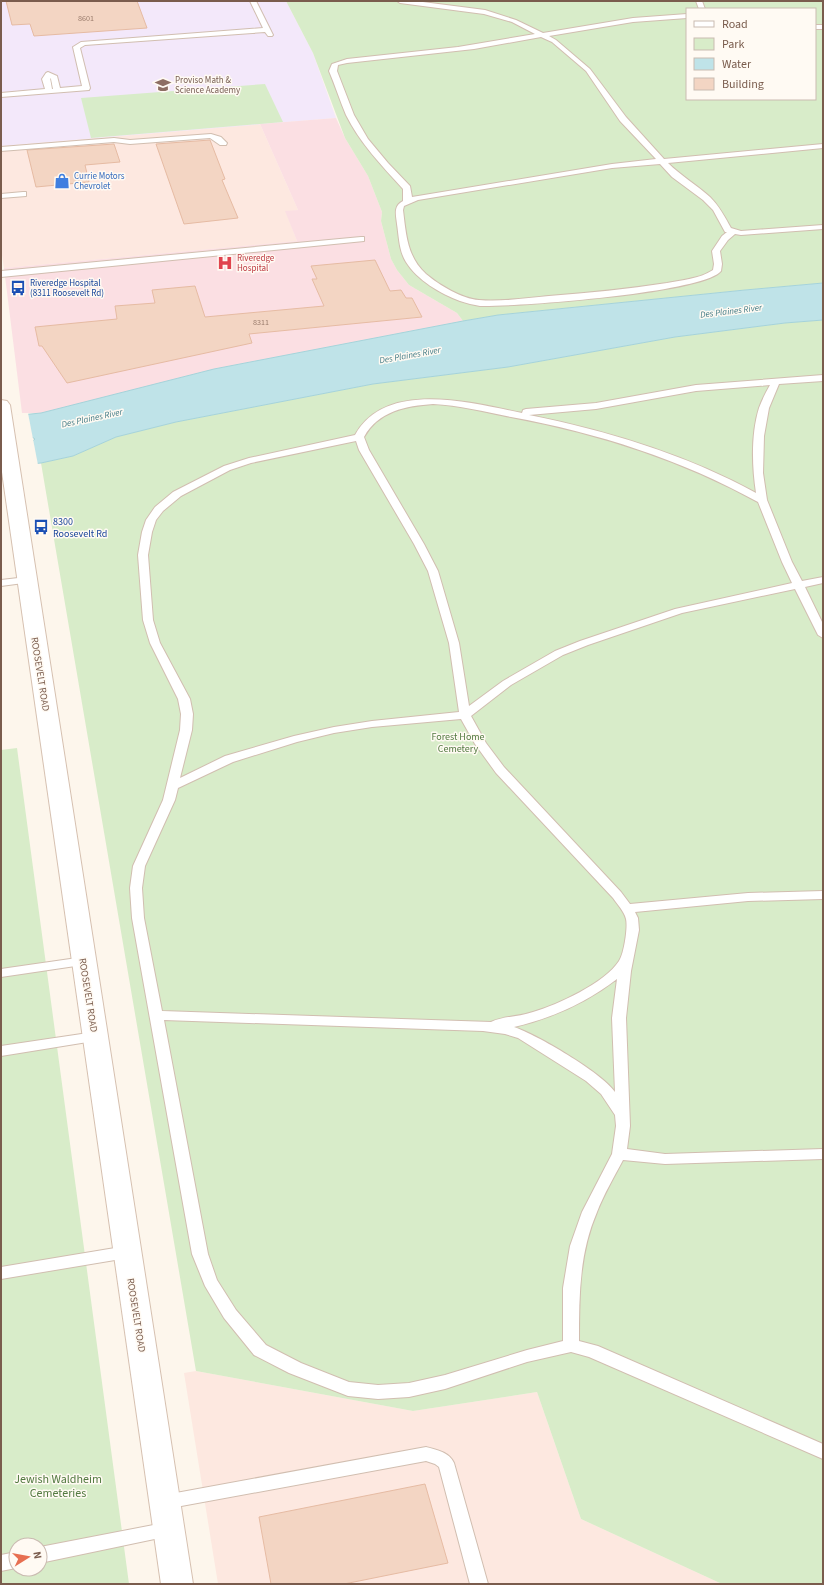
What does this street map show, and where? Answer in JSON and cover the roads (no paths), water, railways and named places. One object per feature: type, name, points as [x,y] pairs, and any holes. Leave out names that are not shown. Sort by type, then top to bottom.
[{"type":"main road","name":"ROOSEVELT ROAD","points":[[2,410],[177,1584]]},
{"type":"lane","points":[[1,95],[86,88],[77,51],[269,33],[253,1]]},
{"type":"lane","points":[[400,1],[485,12],[514,21],[554,41],[588,70],[623,119],[675,175],[706,198],[716,209],[725,227],[733,232],[750,233],[823,227]]},
{"type":"lane","points":[[407,201],[407,188],[385,165],[365,140],[350,114],[333,71],[335,64],[347,61],[474,47],[612,22],[686,16]]},
{"type":"lane","points":[[49,91],[46,79],[48,74],[54,78],[57,91]]},
{"type":"lane","points":[[114,145],[130,142],[211,136],[218,138],[223,143]]},
{"type":"lane","points":[[1,150],[114,140],[130,142]]},
{"type":"lane","points":[[733,232],[725,238],[716,251],[718,264],[716,271],[712,275],[698,280],[621,293],[502,304],[478,303],[463,299],[444,290],[423,276],[410,262],[404,247],[399,210],[401,205],[416,198],[556,174],[661,161],[823,146]]},
{"type":"lane","points":[[15,153],[28,152]]},
{"type":"lane","points":[[1,196],[23,194]]},
{"type":"lane","points":[[1,274],[361,239]]},
{"type":"lane","points":[[509,413],[596,406],[696,388],[823,378]]},
{"type":"lane","points":[[776,381],[764,408],[759,436],[758,473],[762,500],[799,586],[823,635]]},
{"type":"lane","points":[[571,1346],[571,1288],[578,1246],[588,1212],[619,1154],[623,1126],[619,1018],[626,962],[633,930],[632,918],[628,909],[616,895],[500,770],[481,744],[465,716],[454,643],[433,571],[419,544],[364,450],[359,437],[363,427],[372,418],[388,410],[413,404],[440,402],[554,422],[636,444],[702,470],[733,484],[762,500]]},
{"type":"lane","points":[[359,437],[249,461],[227,468],[176,494],[159,509],[147,532],[144,555],[145,593],[148,620],[156,643],[184,699],[187,714],[186,730],[170,800],[139,866],[136,888],[138,918],[200,1254],[210,1282],[230,1314],[260,1350],[294,1368],[348,1389],[378,1392],[409,1390],[445,1382],[527,1356],[571,1346],[592,1351],[823,1452]]},
{"type":"lane","points":[[1,583],[27,580]]},
{"type":"lane","points":[[173,786],[229,759],[294,739],[334,730],[372,724],[465,716],[507,683],[559,653],[584,643],[679,611],[823,580]]},
{"type":"lane","points":[[628,909],[748,897],[823,896]]},
{"type":"lane","points":[[1,973],[84,961]]},
{"type":"lane","points":[[482,1026],[527,1019],[571,1004],[600,985],[626,962]]},
{"type":"lane","points":[[155,1016],[482,1026],[506,1029],[523,1035],[591,1077],[606,1090],[622,1114]]},
{"type":"lane","points":[[1,1051],[95,1037]]},
{"type":"lane","points":[[619,1154],[665,1159],[823,1154]]},
{"type":"lane","points":[[1,1273],[127,1252]]},
{"type":"lane","points":[[165,1502],[426,1454],[440,1458],[446,1463],[479,1584]]},
{"type":"lane","points":[[48,1553],[169,1529]]},
{"type":"water","name":"Des Plaines River","points":[[823,283],[823,320],[785,323],[675,337],[508,367],[373,384],[176,422],[116,437],[73,456],[41,463],[1,467],[35,439],[1,417],[41,413],[214,369],[498,315]]},
{"type":"place","name":"Proviso Math & Science Academy","points":[[163,85]]},
{"type":"place","name":"Currie Motors Chevrolet","points":[[62,181]]},
{"type":"place","name":"Riveredge Hospital","points":[[225,263]]},
{"type":"place","name":"Riveredge Hospital (8311 Roosevelt Rd)","points":[[18,288]]},
{"type":"place","name":"8300 Roosevelt Rd","points":[[41,527]]},
{"type":"park label","name":"Forest Home Cemetery","points":[[458,742]]},
{"type":"park label","name":"Jewish Waldheim Cemeteries","points":[[58,1486]]}]
